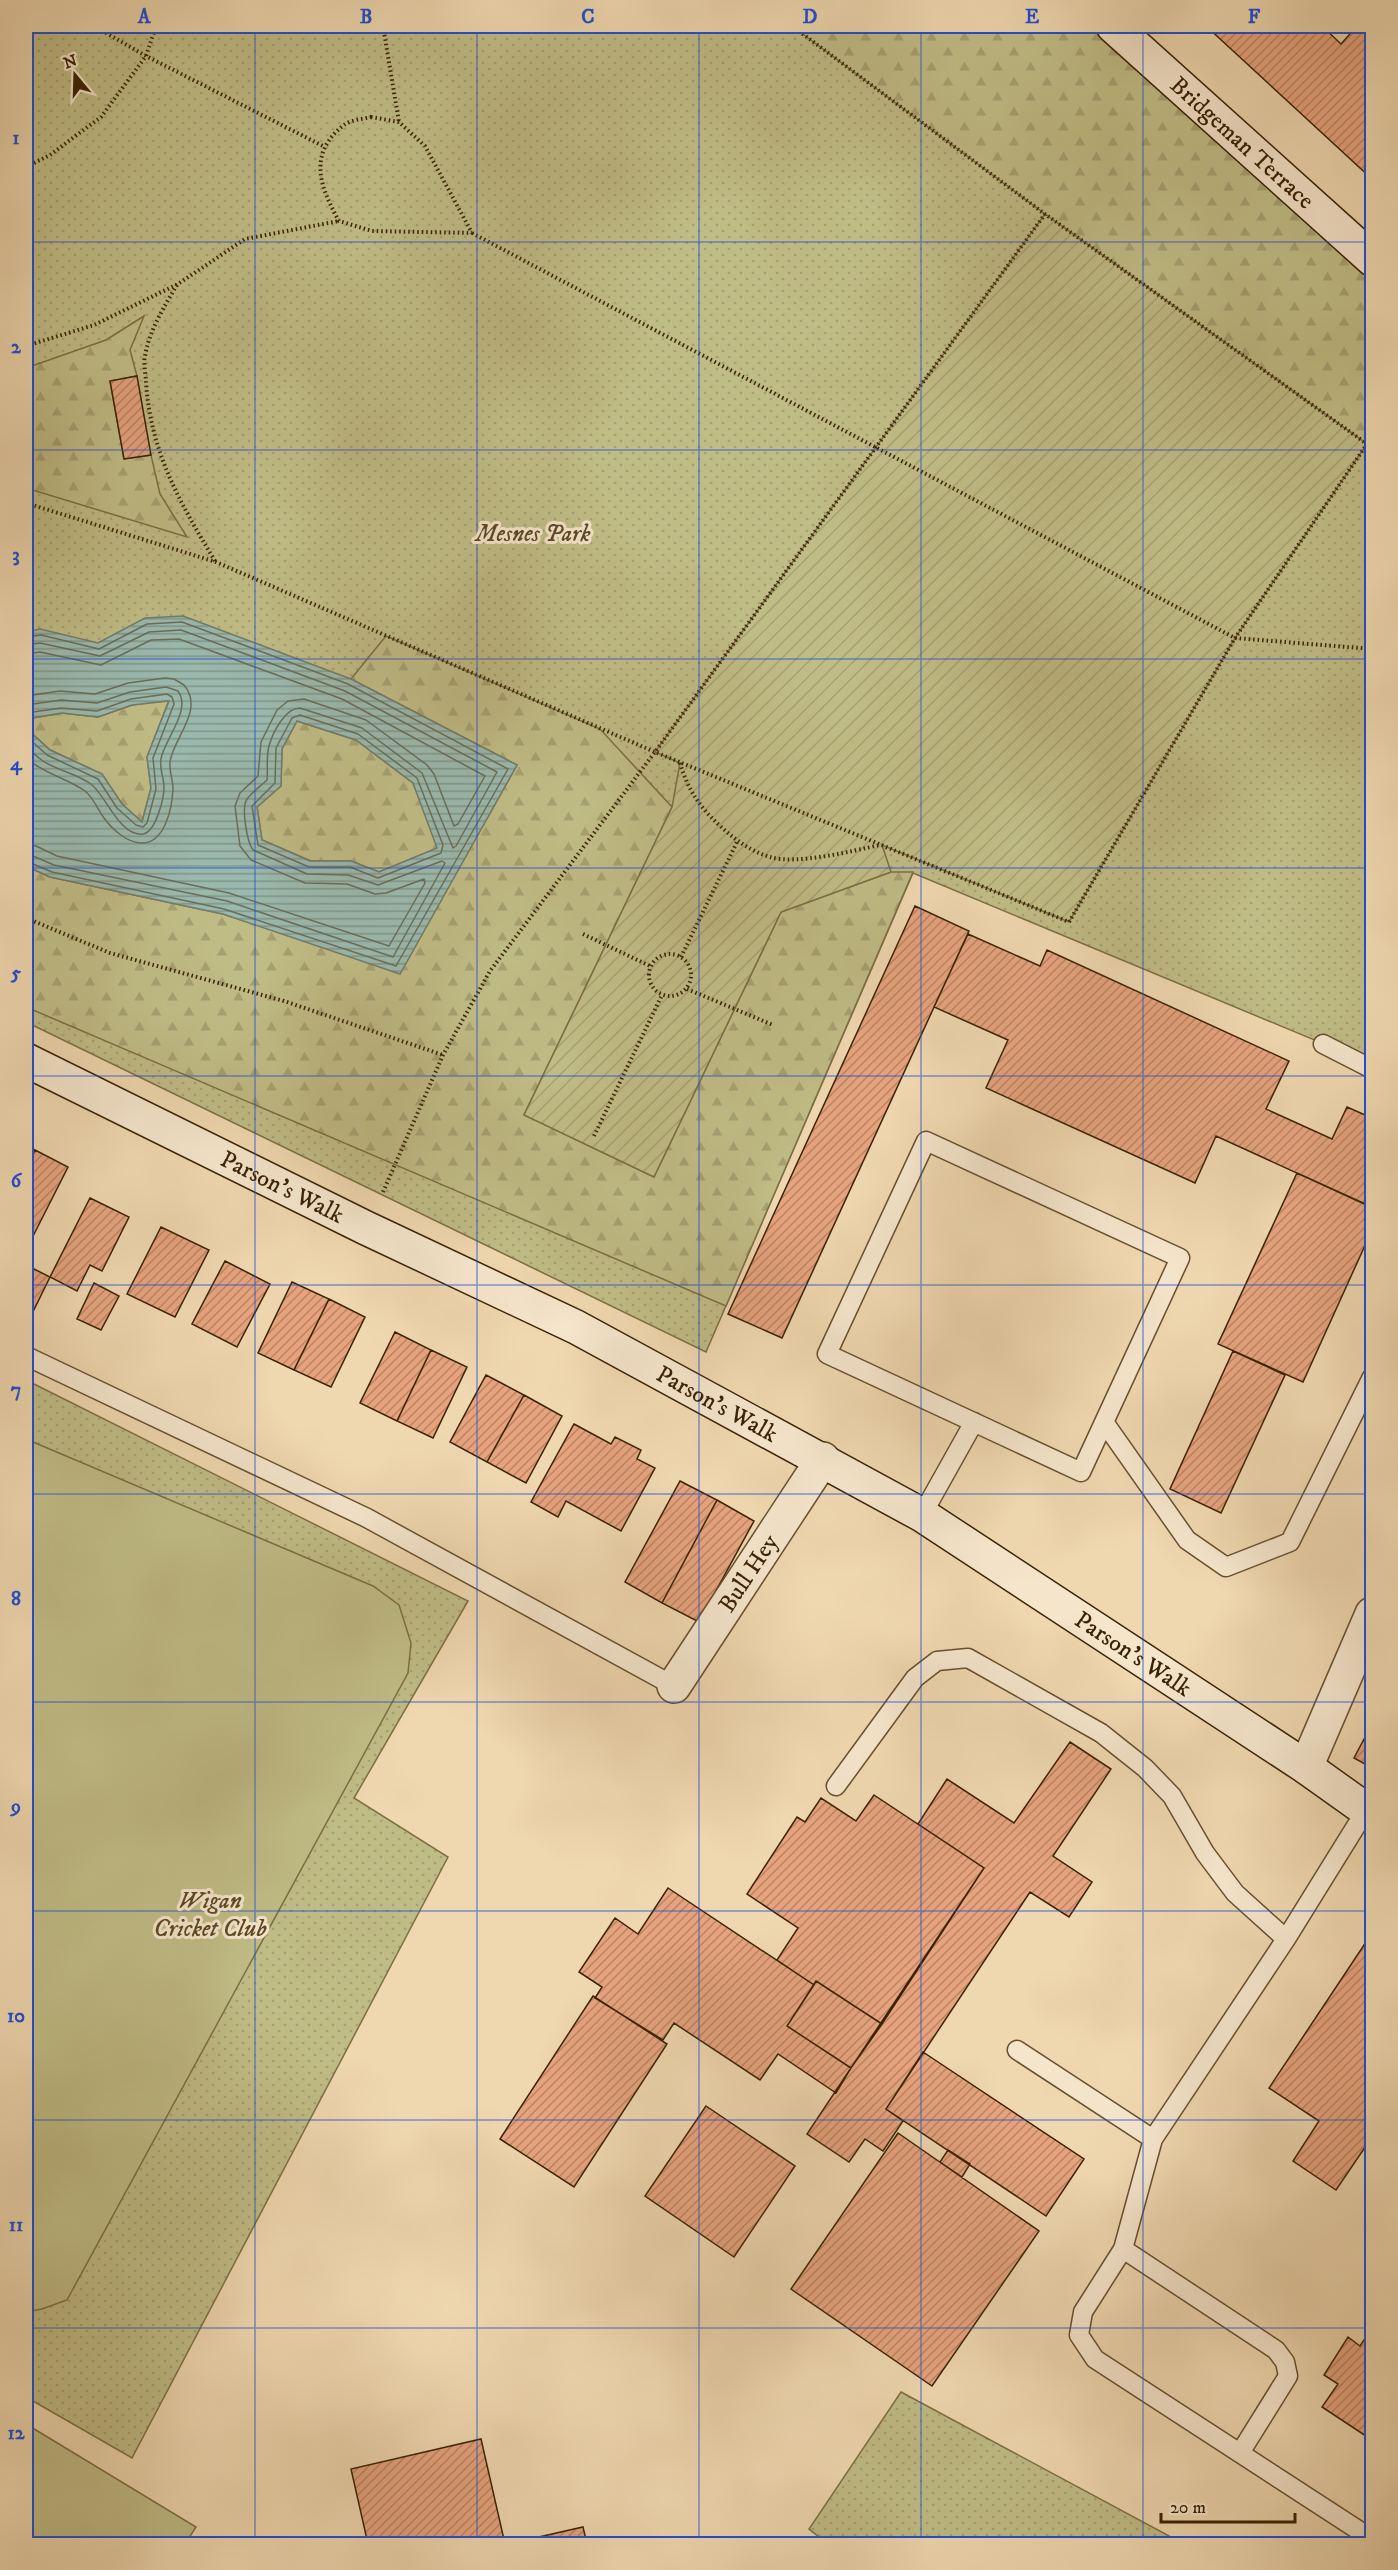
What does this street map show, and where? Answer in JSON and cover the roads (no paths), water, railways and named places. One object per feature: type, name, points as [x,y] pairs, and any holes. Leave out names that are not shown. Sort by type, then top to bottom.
[{"type":"main road","name":"Bridgeman Terrace","points":[[1113,26],[1372,259]]},
{"type":"main road","name":"Parson's Walk","points":[[26,1060],[366,1228],[576,1327],[823,1459],[922,1515],[1306,1767],[1370,1812]]},
{"type":"main road","name":"Bull Hey","points":[[674,1686],[823,1459]]},
{"type":"main road","points":[[1306,1767],[1372,1614]]},
{"type":"lane","points":[[1323,1044],[1372,1069]]},
{"type":"lane","points":[[926,1141],[1180,1258],[1081,1472],[974,1422],[827,1354],[926,1141]]},
{"type":"lane","points":[[26,1356],[367,1518],[674,1686]]},
{"type":"lane","points":[[1104,1422],[1187,1540],[1226,1567],[1290,1542],[1372,1377]]},
{"type":"lane","points":[[922,1515],[974,1422]]},
{"type":"lane","points":[[836,1786],[915,1678],[937,1661],[968,1658],[1101,1733],[1145,1768],[1172,1796],[1205,1853],[1234,1893],[1286,1939]]},
{"type":"lane","points":[[1370,1812],[1153,2139],[1123,2249],[1083,2312],[1079,2335],[1095,2359],[1372,2540]]},
{"type":"lane","points":[[1017,2050],[1153,2139]]},
{"type":"lane","points":[[1123,2249],[1276,2350],[1285,2362],[1288,2376],[1240,2453]]},
{"type":"water","points":[[183,616],[351,679],[517,765],[400,974],[223,914],[50,877],[26,866],[26,728],[50,750],[102,774],[122,804],[142,822],[151,788],[147,757],[169,701],[132,705],[98,717],[62,713],[26,719],[26,632],[40,629],[98,643],[145,618]],"holes":[[[297,721],[356,740],[413,783],[437,848],[379,872],[351,861],[310,861],[262,840],[257,807],[281,786],[282,749]]]},
{"type":"park label","name":"Mesnes Park","points":[[533,533]]},
{"type":"park label","name":"Wigan Cricket Club","points":[[210,1914]]}]
